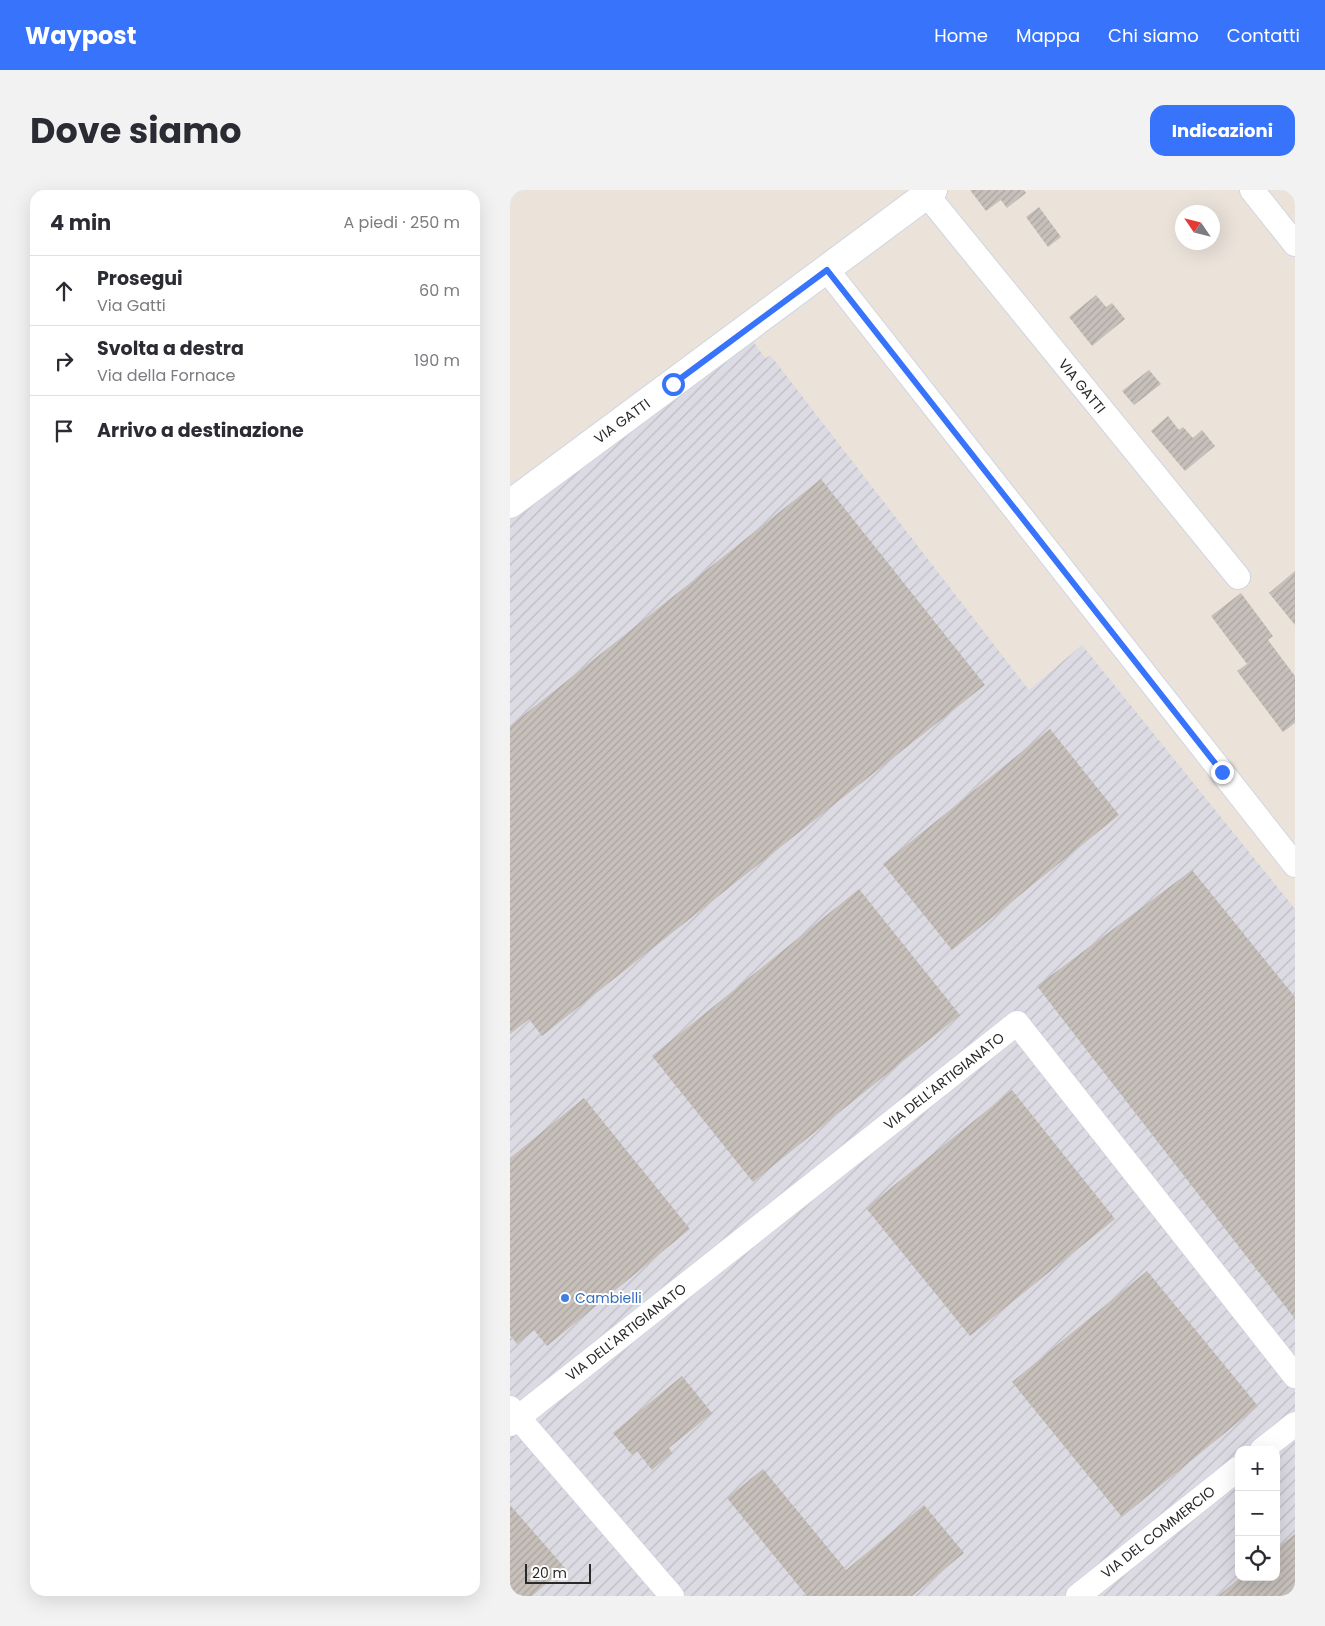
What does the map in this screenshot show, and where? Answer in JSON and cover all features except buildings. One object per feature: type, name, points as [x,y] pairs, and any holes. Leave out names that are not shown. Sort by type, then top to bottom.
[{"type":"street","points":[[1252,190],[1295,244]]},
{"type":"street","name":"VIA GATTI","points":[[510,504],[930,192],[1238,577]]},
{"type":"street","points":[[827,270],[1295,865]]},
{"type":"street","name":"VIA DELL'ARTIGIANATO","points":[[672,1596],[513,1417],[1017,1023],[1295,1376]]},
{"type":"street","points":[[1267,1446],[1295,1424]]},
{"type":"street","name":"VIA DEL COMMERCIO","points":[[1078,1596],[1235,1471]]},
{"type":"shaded area","points":[[752,340],[765,358],[771,356],[1029,690],[1082,645],[1295,909],[1295,1596],[510,1596],[510,504]]},
{"type":"place","name":"Cambielli","points":[[565,1298]]},
{"type":"route","points":[[673,384],[827,270],[1222,772]]}]
